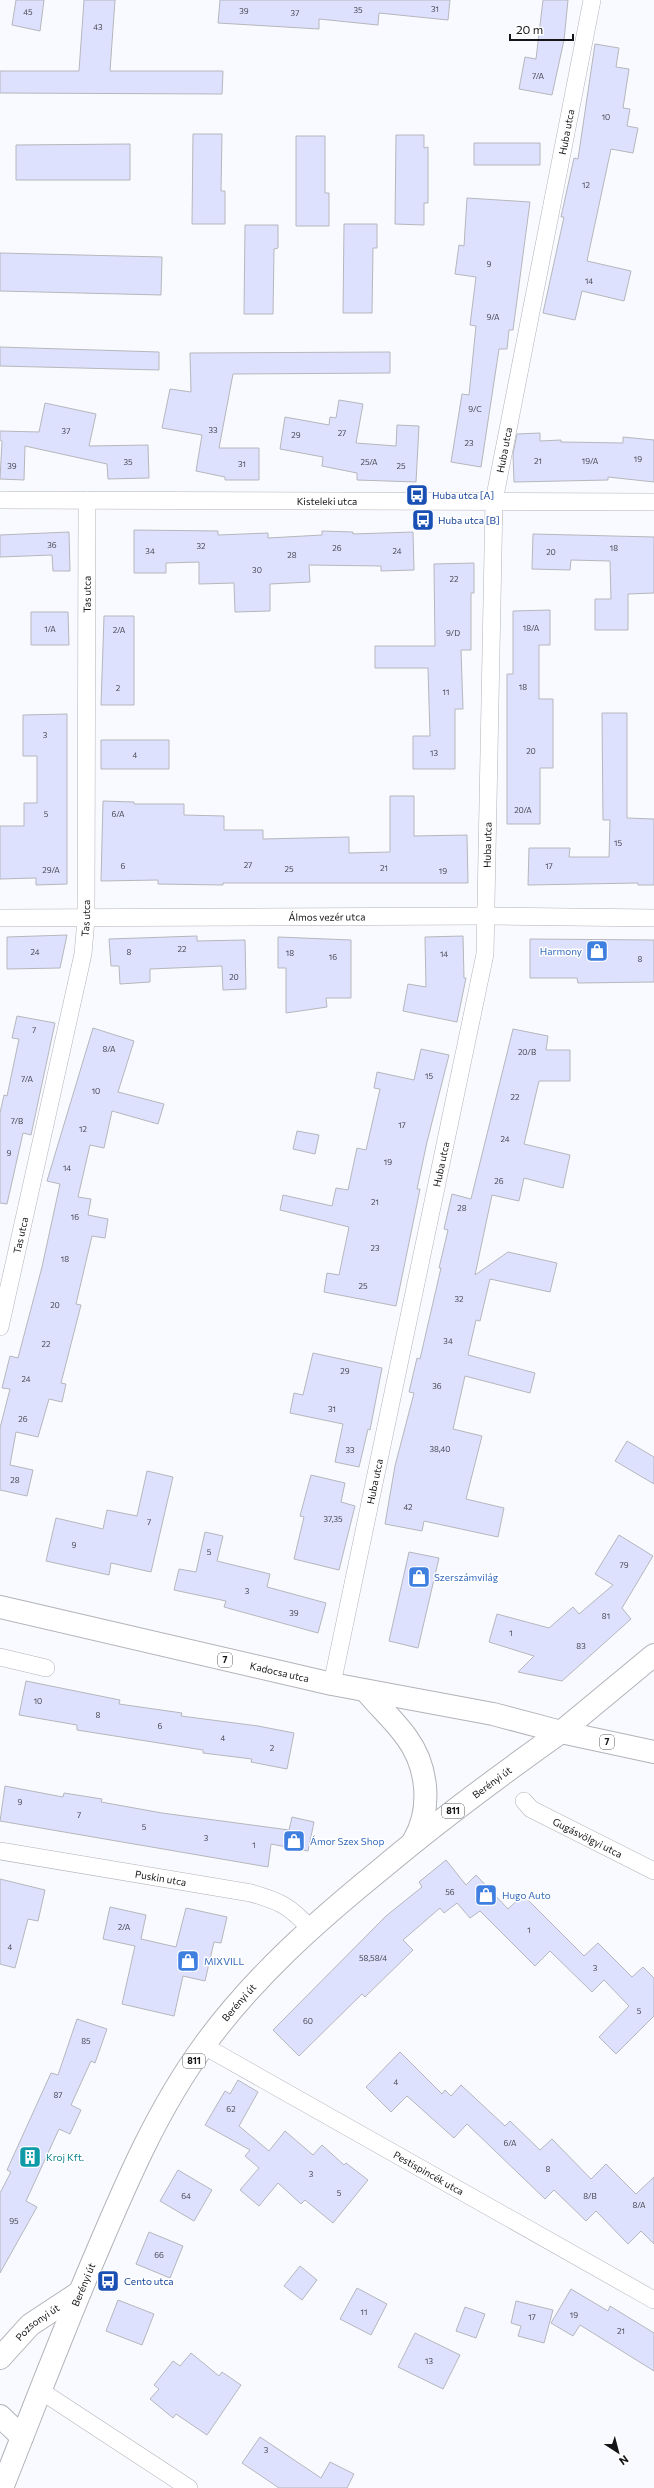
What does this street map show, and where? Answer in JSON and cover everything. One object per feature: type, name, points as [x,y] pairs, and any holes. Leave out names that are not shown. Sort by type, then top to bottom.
[{"type":"main road","name":"Kadocsa utca","points":[[0,1607],[332,1684],[493,1714],[561,1732]]},
{"type":"main road","name":"Berényi út","points":[[2,2488],[80,2292],[153,2127],[204,2046],[263,1975],[311,1929],[413,1841],[561,1732],[654,1655]]},
{"type":"main road","points":[[366,1691],[408,1738],[423,1772],[425,1809],[422,1827],[413,1841]]},
{"type":"main road","name":"7","points":[[561,1732],[654,1752]]},
{"type":"main road","name":"Pozsonyi út","points":[[0,2358],[30,2325],[80,2292]]},
{"type":"main road","points":[[0,2416],[22,2437]]},
{"type":"street","name":"Huba utca","points":[[332,1684],[485,954],[488,916],[494,501],[592,0]]},
{"type":"street","name":"Kisteleki utca","points":[[0,500],[654,502]]},
{"type":"street","name":"Tas utca","points":[[0,1327],[83,954],[86,919],[87,500]]},
{"type":"street","name":"Álmos vezér utca","points":[[0,918],[86,919],[488,916],[654,918]]},
{"type":"street","points":[[0,1657],[46,1668]]},
{"type":"street","name":"Gugásvölgyi utca","points":[[524,1801],[531,1808],[654,1871]]},
{"type":"street","name":"Puskin utca","points":[[0,1851],[251,1894],[272,1899],[291,1908],[311,1929]]},
{"type":"street","name":"Pestispincék utca","points":[[204,2046],[654,2300]]},
{"type":"street","points":[[41,2391],[189,2488]]},
{"type":"building","points":[[16,0],[44,0],[40,31],[12,25]]},
{"type":"building","points":[[84,0],[115,0],[110,71],[223,71],[222,94],[0,93],[0,71],[79,71]]},
{"type":"building","points":[[220,0],[450,0],[448,20],[379,13],[378,25],[319,19],[319,29],[218,23]]},
{"type":"building","points":[[543,0],[568,0],[564,40],[552,95],[519,89],[525,57],[536,59]]},
{"type":"building","points":[[595,44],[619,48],[616,67],[629,69],[623,108],[630,109],[627,126],[638,128],[633,153],[611,149],[587,261],[631,271],[624,301],[582,291],[575,320],[543,313],[564,217],[561,217],[574,158],[578,159]]},
{"type":"building","points":[[193,134],[222,134],[221,191],[225,191],[225,224],[192,224]]},
{"type":"building","points":[[396,135],[424,135],[424,148],[428,147],[428,203],[424,203],[424,225],[395,224]]},
{"type":"building","points":[[296,136],[325,136],[325,193],[329,193],[329,226],[296,226]]},
{"type":"building","points":[[474,143],[540,143],[540,165],[474,165]]},
{"type":"building","points":[[130,144],[130,180],[16,180],[16,145]]},
{"type":"building","points":[[467,198],[530,202],[513,330],[509,330],[507,349],[499,349],[481,467],[451,462],[462,394],[469,395],[476,326],[470,325],[476,277],[455,274],[459,245],[464,246]]},
{"type":"building","points":[[344,224],[377,224],[377,248],[373,248],[372,313],[343,313]]},
{"type":"building","points":[[245,225],[278,225],[278,248],[274,249],[273,314],[244,314]]},
{"type":"building","points":[[0,253],[162,257],[161,295],[0,291]]},
{"type":"building","points":[[0,347],[159,352],[159,370],[0,366]]},
{"type":"building","points":[[390,352],[390,373],[233,374],[219,448],[259,448],[259,480],[225,480],[225,477],[196,471],[202,435],[162,428],[170,389],[191,392],[190,353]]},
{"type":"building","points":[[339,400],[363,404],[356,443],[396,446],[397,425],[419,426],[416,482],[357,480],[357,473],[322,466],[323,457],[280,449],[285,417],[329,425],[330,417],[336,418]]},
{"type":"building","points":[[45,403],[96,414],[89,446],[148,445],[149,478],[108,479],[107,464],[25,446],[24,480],[0,479],[2,441],[0,440],[0,431],[39,432]]},
{"type":"building","points":[[540,433],[540,441],[561,440],[561,442],[623,443],[623,437],[654,440],[654,482],[608,477],[608,480],[514,482],[513,454],[517,434]]},
{"type":"building","points":[[134,530],[218,531],[218,535],[268,533],[268,538],[322,535],[322,531],[353,532],[353,534],[413,532],[414,570],[381,571],[381,566],[309,565],[310,582],[270,584],[270,611],[235,612],[234,583],[199,584],[199,562],[166,563],[166,573],[134,573]]},
{"type":"building","points":[[69,532],[70,571],[53,571],[52,555],[0,557],[0,535]]},
{"type":"building","points":[[533,534],[654,537],[654,593],[628,594],[628,630],[595,630],[595,599],[611,599],[610,561],[571,560],[570,570],[532,569]]},
{"type":"building","points":[[474,563],[474,593],[471,593],[471,650],[461,650],[463,709],[455,709],[455,769],[413,769],[413,736],[430,736],[428,668],[375,668],[375,646],[435,646],[434,564]]},
{"type":"building","points":[[550,610],[550,645],[539,645],[539,699],[553,699],[553,768],[540,768],[540,824],[507,824],[507,674],[513,674],[513,611]]},
{"type":"building","points":[[31,612],[68,612],[69,645],[31,645]]},
{"type":"building","points":[[104,616],[134,616],[134,705],[101,705]]},
{"type":"building","points":[[602,713],[627,713],[627,818],[654,819],[654,885],[638,885],[638,883],[528,885],[529,848],[570,848],[569,857],[609,857],[610,820],[603,820]]},
{"type":"building","points":[[67,714],[67,884],[36,885],[36,878],[0,879],[0,826],[24,826],[24,803],[37,803],[37,756],[23,756],[23,715]]},
{"type":"building","points":[[101,740],[169,740],[169,769],[101,769]]},
{"type":"building","points":[[390,796],[414,796],[414,836],[467,835],[468,883],[223,883],[223,885],[158,884],[158,880],[101,881],[103,801],[134,802],[134,804],[184,804],[184,815],[224,816],[224,830],[263,830],[263,839],[349,837],[349,853],[390,852]]},
{"type":"building","points":[[67,935],[60,968],[7,969],[7,937]]},
{"type":"building","points":[[197,936],[197,941],[245,940],[246,989],[223,990],[222,966],[150,969],[150,982],[120,984],[119,966],[111,966],[109,939]]},
{"type":"building","points":[[463,936],[464,978],[466,978],[457,1022],[403,1011],[408,984],[426,987],[425,937]]},
{"type":"building","points":[[278,937],[351,940],[351,998],[326,998],[327,1007],[286,1013],[286,968],[278,968]]},
{"type":"building","points":[[530,939],[654,940],[654,982],[578,983],[577,978],[530,978]]},
{"type":"building","points":[[17,1016],[55,1023],[31,1135],[23,1133],[7,1204],[0,1203],[0,1113],[4,1095],[7,1096],[19,1039],[12,1038]]},
{"type":"building","points":[[93,1028],[134,1041],[118,1092],[164,1104],[158,1124],[112,1111],[104,1148],[90,1145],[78,1197],[91,1199],[88,1215],[108,1219],[105,1238],[92,1236],[76,1304],[81,1305],[61,1383],[66,1384],[62,1402],[49,1399],[38,1437],[16,1432],[10,1465],[33,1470],[27,1496],[0,1490],[0,1428],[10,1389],[2,1388],[10,1356],[18,1358],[42,1267],[60,1184],[47,1181]]},
{"type":"building","points":[[513,1029],[548,1036],[546,1050],[570,1050],[570,1081],[539,1081],[524,1144],[570,1155],[563,1188],[524,1178],[519,1201],[492,1195],[475,1275],[508,1252],[557,1263],[550,1292],[490,1279],[480,1321],[476,1320],[468,1355],[535,1373],[530,1393],[465,1376],[453,1429],[482,1436],[466,1499],[504,1508],[498,1537],[424,1521],[422,1531],[385,1524],[395,1466],[414,1393],[409,1392],[417,1358],[420,1359],[441,1268],[439,1268],[448,1230],[444,1229],[452,1194],[471,1199]]},
{"type":"building","points":[[421,1049],[449,1055],[417,1189],[420,1189],[396,1306],[324,1292],[327,1273],[339,1275],[349,1227],[280,1210],[283,1195],[332,1206],[336,1188],[348,1190],[357,1148],[366,1150],[380,1089],[374,1088],[377,1072],[414,1080]]},
{"type":"building","points":[[297,1131],[319,1135],[315,1154],[293,1149]]},
{"type":"building","points":[[313,1353],[382,1368],[370,1430],[368,1429],[359,1467],[335,1462],[343,1424],[290,1413],[294,1393],[303,1395]]},
{"type":"building","points":[[627,1441],[654,1457],[654,1484],[615,1461]]},
{"type":"building","points":[[147,1471],[173,1477],[151,1572],[111,1563],[109,1575],[46,1561],[56,1518],[103,1529],[107,1510],[137,1516]]},
{"type":"building","points":[[311,1475],[345,1483],[341,1502],[355,1506],[339,1570],[294,1559],[304,1517],[300,1516]]},
{"type":"building","points":[[205,1532],[223,1536],[217,1561],[270,1574],[267,1587],[326,1603],[318,1633],[224,1607],[226,1601],[174,1590],[179,1569],[196,1572]]},
{"type":"building","points":[[619,1535],[653,1556],[622,1608],[631,1619],[562,1681],[518,1672],[534,1656],[489,1642],[497,1614],[549,1628],[573,1607],[579,1614],[613,1585],[595,1574]]},
{"type":"building","points":[[409,1552],[439,1558],[418,1648],[389,1641]]},
{"type":"building","points":[[26,1681],[120,1700],[119,1704],[182,1713],[181,1716],[258,1726],[294,1733],[287,1769],[251,1762],[252,1759],[203,1753],[203,1750],[77,1730],[77,1725],[19,1715]]},
{"type":"building","points":[[5,1786],[63,1797],[64,1793],[102,1799],[101,1802],[162,1813],[289,1830],[292,1817],[314,1822],[308,1851],[271,1844],[268,1867],[0,1821]]},
{"type":"building","points":[[446,1860],[466,1885],[476,1875],[508,1909],[523,1895],[584,1956],[598,1943],[632,1977],[643,1967],[654,1978],[654,2016],[616,2054],[599,2037],[629,2006],[604,1980],[592,1992],[550,1951],[535,1966],[480,1911],[470,1918],[457,1903],[444,1913],[440,1908],[403,1940],[413,1950],[365,1997],[362,1994],[299,2056],[273,2030],[386,1916],[422,1887],[419,1882]]},
{"type":"building","points":[[0,1879],[45,1890],[38,1921],[28,1919],[15,1968],[0,1964]]},
{"type":"building","name":"MIXVILL","points":[[110,1907],[146,1915],[141,1939],[176,1947],[186,1908],[227,1917],[221,1943],[214,1942],[205,1981],[183,1976],[174,2016],[122,2004],[135,1946],[103,1939]]},
{"type":"building","points":[[77,2019],[107,2029],[95,2063],[91,2061],[71,2105],[81,2110],[70,2134],[59,2129],[26,2201],[37,2207],[0,2273],[0,2193],[11,2172],[7,2170],[51,2073],[58,2075]]},
{"type":"building","points":[[400,2052],[442,2094],[445,2090],[451,2096],[461,2085],[505,2126],[510,2121],[540,2150],[552,2139],[591,2179],[606,2164],[636,2194],[654,2177],[654,2244],[641,2231],[628,2244],[596,2211],[586,2221],[554,2190],[545,2199],[467,2124],[454,2138],[407,2096],[391,2112],[366,2087]]},
{"type":"building","points":[[238,2080],[258,2092],[239,2126],[269,2151],[285,2131],[313,2155],[322,2145],[344,2165],[346,2163],[368,2180],[333,2223],[305,2200],[301,2204],[278,2183],[259,2206],[240,2190],[259,2168],[245,2156],[250,2150],[205,2125],[225,2091],[230,2094]]},
{"type":"building","points":[[178,2170],[212,2190],[194,2221],[160,2201]]},
{"type":"building","points":[[149,2232],[183,2246],[170,2278],[136,2264]]},
{"type":"building","points":[[300,2266],[317,2280],[302,2300],[284,2286]]},
{"type":"building","points":[[357,2288],[387,2304],[371,2335],[340,2319]]},
{"type":"building","points":[[571,2289],[608,2311],[610,2306],[654,2333],[654,2371],[580,2325],[573,2336],[551,2323]]},
{"type":"building","points":[[118,2300],[154,2314],[142,2345],[106,2331]]},
{"type":"building","points":[[516,2301],[553,2310],[544,2343],[518,2336],[521,2326],[511,2323]]},
{"type":"building","points":[[465,2307],[485,2314],[476,2338],[456,2331]]},
{"type":"building","points":[[415,2333],[460,2355],[443,2389],[398,2367]]},
{"type":"building","points":[[191,2353],[219,2376],[222,2372],[241,2385],[207,2435],[176,2414],[173,2418],[150,2399],[159,2389],[154,2385],[173,2361],[180,2366]]},
{"type":"building","points":[[260,2437],[321,2478],[330,2462],[354,2474],[347,2488],[279,2488],[242,2463]]},
{"type":"place","name":"Huba utca [A]","points":[[417,495]]},
{"type":"place","name":"Huba utca [B]","points":[[423,520]]},
{"type":"place","name":"Harmony","points":[[597,951]]},
{"type":"place","name":"Szerszámvilág","points":[[419,1577]]},
{"type":"place","name":"Ámor Szex Shop","points":[[294,1841]]},
{"type":"place","name":"Hugo Auto","points":[[486,1895]]},
{"type":"place","name":"MIXVILL","points":[[188,1961]]},
{"type":"place","name":"Kroj Kft.","points":[[30,2157]]},
{"type":"place","name":"Cento utca","points":[[108,2281]]}]
